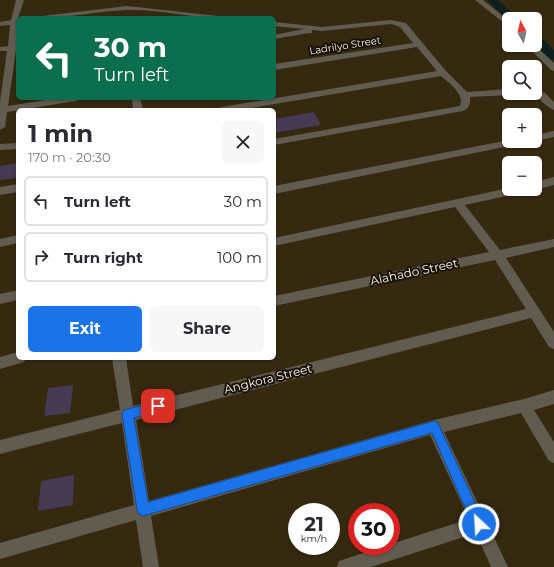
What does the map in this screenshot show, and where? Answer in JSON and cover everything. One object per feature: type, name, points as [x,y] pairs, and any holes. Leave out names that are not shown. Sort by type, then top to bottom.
[{"type":"street","points":[[17,16],[20,0]]},
{"type":"street","points":[[479,0],[502,19]]},
{"type":"street","points":[[127,8],[127,16]]},
{"type":"street","points":[[51,16],[74,11],[127,8],[202,16]]},
{"type":"street","points":[[0,24],[16,22],[15,47],[4,77],[0,127]]},
{"type":"street","points":[[276,37],[322,29],[391,22],[403,24],[443,73],[465,95],[466,102],[463,108],[276,142]]},
{"type":"street","points":[[276,24],[322,29]]},
{"type":"street","name":"Ladrilyo Street","points":[[276,67],[420,44]]},
{"type":"street","points":[[0,49],[15,47]]},
{"type":"street","points":[[537,52],[554,68]]},
{"type":"street","points":[[234,108],[443,73]]},
{"type":"street","points":[[4,77],[16,75]]},
{"type":"street","points":[[465,95],[502,92]]},
{"type":"street","points":[[542,95],[554,107]]},
{"type":"street","points":[[1,110],[64,100]]},
{"type":"street","points":[[542,137],[554,134]]},
{"type":"street","points":[[276,190],[502,144]]},
{"type":"street","points":[[0,147],[16,146]]},
{"type":"street","points":[[542,184],[554,181]]},
{"type":"street","points":[[0,192],[16,188]]},
{"type":"street","points":[[276,242],[502,193]]},
{"type":"street","points":[[458,203],[498,255],[554,343]]},
{"type":"street","points":[[0,243],[16,239]]},
{"type":"street","name":"Alahado Street","points":[[276,301],[554,243]]},
{"type":"street","points":[[0,299],[16,295]]},
{"type":"street","name":"Angkora Street","points":[[0,447],[535,312]]},
{"type":"street","points":[[0,363],[16,359]]},
{"type":"street","points":[[119,360],[151,567]]},
{"type":"street","points":[[0,551],[434,427],[524,406],[554,397]]},
{"type":"street","points":[[524,406],[554,456]]},
{"type":"street","points":[[434,427],[500,567]]},
{"type":"street","points":[[345,567],[479,524]]},
{"type":"building","points":[[314,112],[321,125],[276,133],[276,119]]},
{"type":"building","points":[[16,163],[16,178],[0,180],[0,166]]},
{"type":"building","points":[[73,385],[70,413],[44,416],[48,388]]},
{"type":"building","points":[[74,475],[73,505],[38,511],[41,481]]},
{"type":"waterway","points":[[492,0],[505,12]]},
{"type":"waterway","points":[[542,46],[554,57]]},
{"type":"route","points":[[158,406],[128,414],[143,510],[434,427],[479,524]]}]
